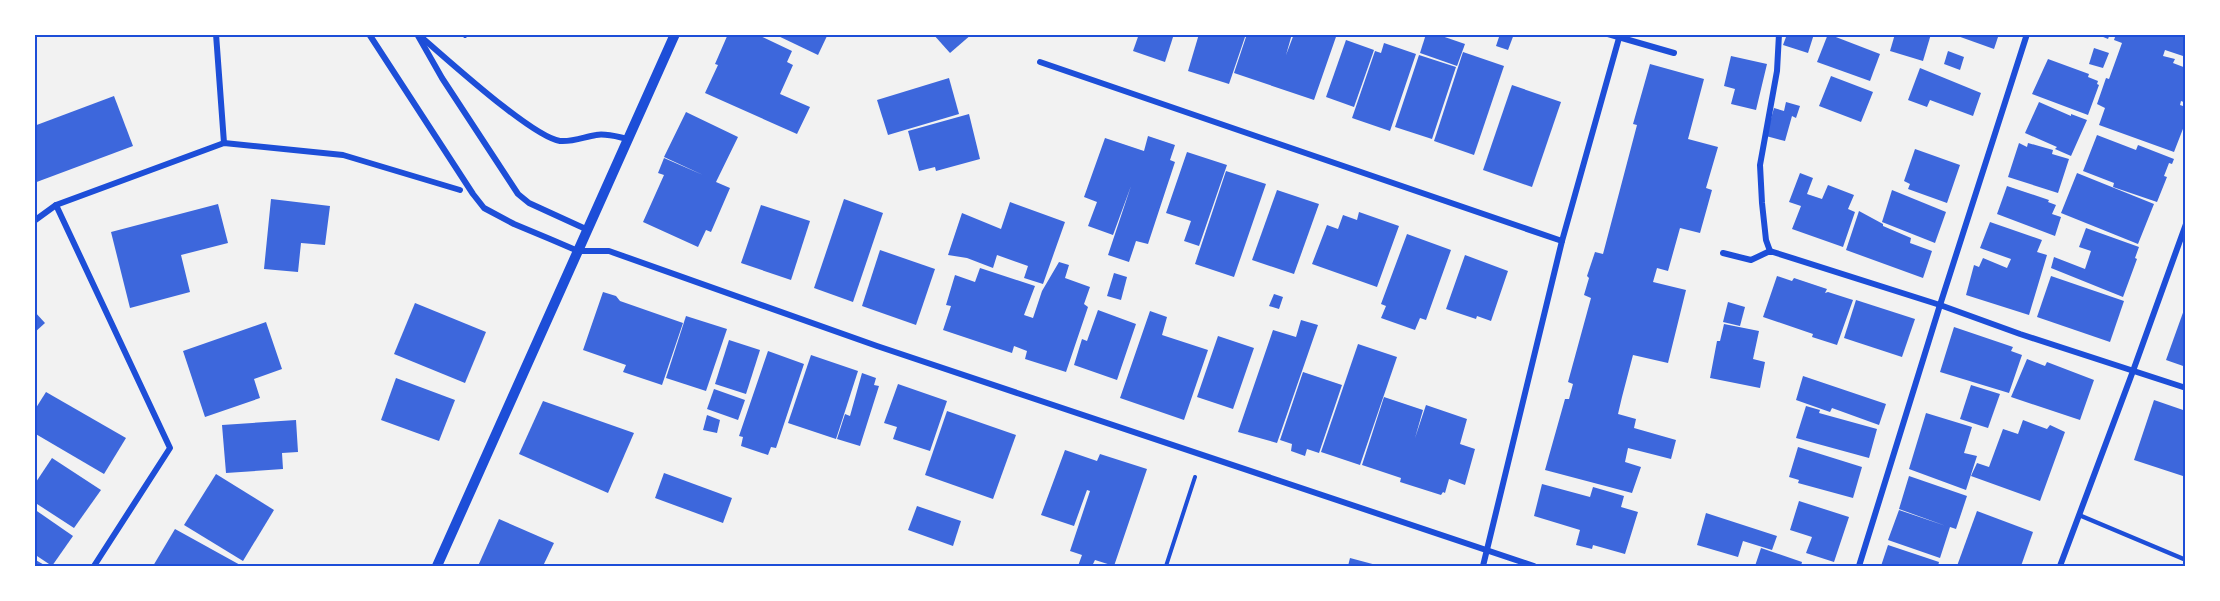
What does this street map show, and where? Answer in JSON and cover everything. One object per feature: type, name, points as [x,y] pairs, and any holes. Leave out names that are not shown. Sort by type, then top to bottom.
[{"type":"street","points":[[216,34],[224,143]]},
{"type":"street","points":[[369,34],[473,194],[484,208],[514,224],[578,251],[609,251],[877,346],[1534,567]]},
{"type":"street","points":[[418,34],[442,78],[519,194],[529,203],[588,230]]},
{"type":"street","points":[[418,34],[542,135],[558,141],[574,141],[599,134],[629,139]]},
{"type":"street","points":[[437,567],[675,34]]},
{"type":"street","points":[[1608,34],[1674,53]]},
{"type":"street","points":[[1770,251],[1766,240],[1760,165],[1777,71],[1779,34]]},
{"type":"street","points":[[1859,567],[2027,34]]},
{"type":"street","points":[[1483,567],[1562,241],[1619,38]]},
{"type":"street","points":[[1040,62],[1562,241]]},
{"type":"street","points":[[34,220],[56,204],[224,143],[342,155],[460,190]]},
{"type":"street","points":[[56,204],[170,448],[94,567]]},
{"type":"street","points":[[2060,567],[2186,224]]},
{"type":"street","points":[[1723,253],[1751,260],[1770,251],[1940,305],[2186,388]]},
{"type":"lane","points":[[2079,515],[2186,560]]},
{"type":"path","points":[[1166,567],[1194,477]]},
{"type":"building","points":[[728,34],[756,34],[792,51],[787,62],[793,65],[780,94],[810,107],[797,134],[705,93],[718,65],[715,64]]},
{"type":"building","points":[[774,34],[824,34],[827,36],[818,55]]},
{"type":"building","points":[[933,34],[972,34],[950,53]]},
{"type":"building","points":[[1139,34],[1174,34],[1165,62],[1133,51]]},
{"type":"building","points":[[1199,34],[1246,34],[1229,84],[1188,71]]},
{"type":"building","points":[[1247,34],[1292,34],[1286,55],[1294,34],[1312,37],[1313,34],[1337,34],[1314,100],[1234,73]]},
{"type":"building","points":[[1426,34],[1436,34],[1465,44],[1457,66],[1420,53]]},
{"type":"building","points":[[1500,34],[1514,34],[1508,50],[1496,46]]},
{"type":"building","points":[[1783,34],[1814,34],[1808,53],[1783,45],[1786,37]]},
{"type":"building","points":[[1828,34],[1880,54],[1870,81],[1817,62]]},
{"type":"building","points":[[1895,34],[1931,34],[1923,61],[1890,51]]},
{"type":"building","points":[[1952,34],[1999,34],[1994,49]]},
{"type":"building","points":[[2096,34],[2110,34],[2108,39]]},
{"type":"building","points":[[2116,34],[2186,34],[2186,57],[2165,50],[2163,56],[2175,59],[2173,63],[2186,68],[2186,103],[2181,101],[2180,105],[2186,107],[2186,121],[2174,152],[2099,125],[2105,108],[2097,104],[2122,43],[2114,40]]},
{"type":"building","points":[[1346,40],[1374,50],[1354,107],[1326,97]]},
{"type":"building","points":[[1384,43],[1416,54],[1390,131],[1352,118],[1375,51],[1381,53]]},
{"type":"building","points":[[2094,48],[2109,53],[2103,68],[2089,64]]},
{"type":"building","points":[[1948,51],[1964,57],[1960,70],[1944,64]]},
{"type":"building","points":[[1463,52],[1504,66],[1474,155],[1434,141]]},
{"type":"building","points":[[1419,55],[1456,67],[1432,139],[1395,127]]},
{"type":"building","points":[[1731,56],[1767,64],[1756,110],[1731,104],[1735,89],[1724,86]]},
{"type":"building","points":[[2048,59],[2089,74],[2088,77],[2098,81],[2099,85],[2088,115],[2032,94]]},
{"type":"building","points":[[1650,64],[1704,79],[1688,139],[1718,147],[1706,188],[1712,190],[1700,233],[1680,228],[1668,271],[1657,268],[1653,282],[1686,290],[1668,363],[1633,355],[1622,397],[1618,414],[1636,419],[1634,428],[1676,440],[1671,459],[1628,448],[1625,462],[1641,467],[1632,493],[1545,470],[1565,399],[1569,399],[1573,384],[1568,382],[1591,298],[1584,295],[1589,278],[1587,276],[1595,252],[1603,254],[1637,125],[1633,124]]},
{"type":"building","points":[[1920,68],[1981,93],[1973,116],[1930,100],[1927,107],[1908,100]]},
{"type":"building","points":[[1831,76],[1873,92],[1861,122],[1819,106]]},
{"type":"building","points":[[949,78],[959,114],[888,135],[877,100]]},
{"type":"building","points":[[1512,85],[1561,102],[1532,187],[1483,170]]},
{"type":"building","points":[[114,96],[133,146],[34,183],[34,126]]},
{"type":"building","points":[[1786,102],[1800,106],[1796,118],[1792,116],[1785,141],[1766,136],[1774,108],[1784,111]]},
{"type":"building","points":[[2039,102],[2071,116],[2071,114],[2087,120],[2071,156],[2025,133]]},
{"type":"building","points":[[686,112],[738,137],[716,182],[730,188],[711,232],[706,230],[698,247],[643,222],[664,175],[658,173],[664,158],[703,175],[664,157]]},
{"type":"building","points":[[969,114],[980,159],[936,171],[935,167],[919,171],[908,131]]},
{"type":"building","points":[[2097,135],[2136,150],[2138,145],[2174,159],[2172,164],[2169,163],[2164,176],[2167,177],[2157,202],[2113,187],[2114,183],[2083,171]]},
{"type":"building","points":[[1148,136],[1175,145],[1170,160],[1175,162],[1148,244],[1136,241],[1129,262],[1108,255],[1131,186],[1113,235],[1088,226],[1097,202],[1084,197],[1105,138],[1144,151]]},
{"type":"building","points":[[2019,143],[2027,147],[2028,143],[2053,150],[2052,154],[2069,159],[2058,193],[2008,177]]},
{"type":"building","points":[[1915,149],[1960,165],[1947,203],[1908,189],[1910,184],[1904,181]]},
{"type":"building","points":[[1187,152],[1227,165],[1199,246],[1184,241],[1191,221],[1166,213]]},
{"type":"building","points":[[1226,171],[1266,184],[1234,277],[1195,264]]},
{"type":"building","points":[[1800,173],[1813,178],[1807,194],[1822,199],[1828,185],[1854,195],[1848,209],[1855,212],[1843,247],[1792,229],[1801,206],[1789,202]]},
{"type":"building","points":[[2077,173],[2154,204],[2138,244],[2061,213]]},
{"type":"building","points":[[2007,186],[2049,200],[2048,202],[2056,205],[2052,214],[2061,217],[2055,236],[1997,214]]},
{"type":"building","points":[[1277,190],[1319,204],[1294,274],[1252,260]]},
{"type":"building","points":[[1892,190],[1946,212],[1935,243],[1882,222]]},
{"type":"building","points":[[271,199],[330,206],[325,245],[301,243],[298,272],[264,269]]},
{"type":"building","points":[[844,199],[883,213],[853,302],[814,288]]},
{"type":"building","points":[[1010,202],[1065,222],[1043,284],[1024,278],[1028,266],[997,255],[993,268],[967,258],[948,255],[962,213],[1001,229]]},
{"type":"building","points":[[218,204],[228,243],[181,255],[190,292],[130,308],[111,232]]},
{"type":"building","points":[[761,205],[810,221],[791,280],[741,263]]},
{"type":"building","points":[[1859,211],[1883,226],[1911,238],[1910,243],[1932,251],[1923,278],[1846,250]]},
{"type":"building","points":[[1359,212],[1399,226],[1377,287],[1312,264],[1327,225],[1338,229],[1343,215],[1357,220]]},
{"type":"building","points":[[1990,222],[2042,240],[2037,252],[2047,255],[2029,315],[1966,295],[1974,265],[1979,267],[1983,258],[2007,268],[2011,259],[1980,248]]},
{"type":"building","points":[[2086,228],[2139,247],[2123,297],[2051,268],[2054,257],[2085,269],[2091,251],[2079,247]]},
{"type":"building","points":[[1407,234],[1451,250],[1426,320],[1420,318],[1415,330],[1381,318],[1386,306],[1381,304]]},
{"type":"building","points":[[880,250],[935,269],[916,325],[862,306]]},
{"type":"building","points":[[1465,255],[1508,271],[1491,321],[1477,316],[1476,319],[1446,309]]},
{"type":"building","points":[[1059,262],[1069,265],[1065,278],[1090,287],[1084,304],[1088,307],[1066,372],[1025,359],[1027,351],[1014,346],[1012,353],[943,330],[951,306],[946,305],[955,275],[975,282],[980,268],[1035,286],[1024,315],[1033,318],[1042,291]]},
{"type":"building","points":[[1114,273],[1127,277],[1121,300],[1107,296]]},
{"type":"building","points":[[1777,276],[1792,281],[1794,278],[1827,289],[1825,293],[1853,300],[1837,345],[1763,317]]},
{"type":"building","points":[[2051,276],[2124,301],[2110,342],[2037,317]]},
{"type":"building","points":[[603,292],[616,296],[620,301],[683,323],[662,385],[623,372],[626,365],[583,350]]},
{"type":"building","points":[[1274,294],[1283,297],[1279,309],[1269,306]]},
{"type":"building","points":[[1856,300],[1915,319],[1902,357],[1844,338]]},
{"type":"building","points":[[1728,302],[1745,307],[1740,326],[1723,322]]},
{"type":"building","points":[[415,303],[486,332],[465,383],[394,354]]},
{"type":"building","points":[[2186,307],[2186,367],[2166,360]]},
{"type":"building","points":[[1098,310],[1136,324],[1117,380],[1074,365],[1082,339],[1087,341]]},
{"type":"building","points":[[34,311],[45,323],[34,333]]},
{"type":"building","points":[[1150,311],[1167,317],[1162,335],[1208,350],[1184,420],[1120,398]]},
{"type":"building","points":[[686,316],[727,329],[706,391],[666,378]]},
{"type":"building","points":[[1301,320],[1318,325],[1277,443],[1238,432],[1273,330],[1296,337]]},
{"type":"building","points":[[266,322],[282,369],[254,379],[260,398],[205,417],[183,351]]},
{"type":"building","points":[[1724,324],[1759,331],[1753,359],[1765,362],[1760,388],[1710,378],[1717,341],[1720,341]]},
{"type":"building","points":[[1954,327],[2013,347],[2011,351],[2022,355],[2009,393],[1940,372]]},
{"type":"building","points":[[1218,336],[1254,348],[1233,409],[1197,397]]},
{"type":"building","points":[[729,340],[760,350],[746,394],[715,384]]},
{"type":"building","points":[[1358,344],[1397,357],[1360,465],[1321,452]]},
{"type":"building","points":[[768,351],[804,364],[776,448],[771,447],[768,455],[741,446],[743,437],[739,436]]},
{"type":"building","points":[[811,355],[858,371],[836,439],[788,423]]},
{"type":"building","points":[[2027,359],[2045,366],[2047,362],[2094,380],[2080,420],[2011,397]]},
{"type":"building","points":[[1303,372],[1342,385],[1319,453],[1307,449],[1305,456],[1291,451],[1292,444],[1280,440]]},
{"type":"building","points":[[862,373],[876,378],[874,385],[879,386],[860,446],[837,439],[845,414],[850,416]]},
{"type":"building","points":[[1803,376],[1886,404],[1879,425],[1832,408],[1830,412],[1796,400]]},
{"type":"building","points":[[396,378],[455,400],[439,441],[381,420]]},
{"type":"building","points":[[898,384],[947,401],[930,451],[893,439],[897,427],[884,423]]},
{"type":"building","points":[[1971,385],[2000,394],[1988,428],[1960,419]]},
{"type":"building","points":[[714,389],[745,400],[738,420],[707,409]]},
{"type":"building","points":[[46,392],[126,438],[104,474],[34,433],[34,411]]},
{"type":"building","points":[[1384,397],[1423,410],[1415,438],[1426,405],[1467,419],[1460,444],[1475,449],[1465,485],[1449,479],[1445,493],[1441,495],[1400,482],[1401,478],[1362,465]]},
{"type":"building","points":[[2154,400],[2186,411],[2186,477],[2134,460]]},
{"type":"building","points":[[543,401],[634,433],[608,493],[519,454]]},
{"type":"building","points":[[1806,406],[1820,410],[1819,413],[1877,429],[1869,458],[1796,438]]},
{"type":"building","points":[[947,411],[1016,435],[993,499],[925,475]]},
{"type":"building","points":[[1926,413],[1972,427],[1964,453],[1977,456],[1966,490],[1909,469]]},
{"type":"building","points":[[707,415],[720,420],[717,433],[703,430]]},
{"type":"building","points":[[296,420],[298,452],[282,453],[283,469],[226,473],[222,425]]},
{"type":"building","points":[[2023,420],[2047,429],[2050,425],[2065,432],[2040,501],[1971,476],[1977,463],[1989,467],[2003,429],[2018,434]]},
{"type":"building","points":[[1798,447],[1862,467],[1853,498],[1798,483],[1799,480],[1789,477]]},
{"type":"building","points":[[1065,450],[1097,461],[1100,454],[1147,469],[1114,566],[1095,560],[1092,566],[1078,566],[1082,555],[1070,551],[1090,491],[1087,490],[1074,526],[1041,515]]},
{"type":"building","points":[[52,458],[101,490],[74,528],[34,502],[34,485]]},
{"type":"building","points":[[664,473],[732,498],[723,523],[655,498]]},
{"type":"building","points":[[216,474],[274,510],[243,561],[184,525]]},
{"type":"building","points":[[1909,476],[1967,496],[1956,529],[1950,527],[1940,558],[1888,540],[1899,510],[1946,526],[1899,509]]},
{"type":"building","points":[[1542,484],[1590,497],[1593,487],[1624,496],[1621,507],[1638,512],[1625,554],[1593,545],[1592,549],[1576,545],[1580,530],[1534,516]]},
{"type":"building","points":[[1799,501],[1849,517],[1834,562],[1806,553],[1812,537],[1790,530]]},
{"type":"building","points":[[917,506],[961,521],[953,546],[908,530]]},
{"type":"building","points":[[34,509],[73,536],[52,566],[34,554]]},
{"type":"building","points":[[1977,511],[2033,532],[2021,566],[1957,566]]},
{"type":"building","points":[[1706,513],[1777,536],[1772,550],[1743,541],[1738,557],[1697,545]]},
{"type":"building","points":[[499,519],[554,543],[543,566],[478,566]]},
{"type":"building","points":[[175,529],[242,566],[153,566]]},
{"type":"building","points":[[1888,545],[1939,562],[1938,566],[1881,566]]},
{"type":"building","points":[[1761,548],[1802,562],[1801,566],[1755,566]]},
{"type":"building","points":[[1350,558],[1380,566],[1348,566]]},
{"type":"building","points":[[34,559],[46,566],[34,566]]}]
